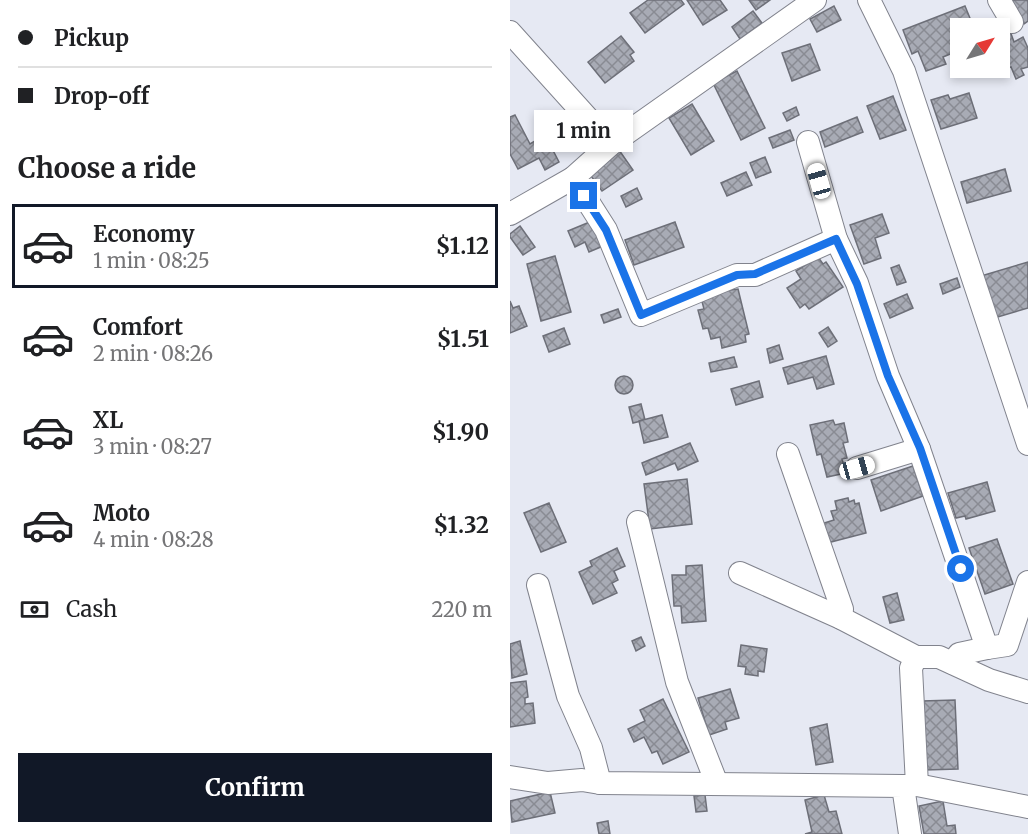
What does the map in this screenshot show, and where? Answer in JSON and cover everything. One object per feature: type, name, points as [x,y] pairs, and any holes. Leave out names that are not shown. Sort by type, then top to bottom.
[{"type":"street","points":[[510,214],[573,178],[612,144],[815,0]]},
{"type":"street","points":[[868,0],[904,70],[1028,444]]},
{"type":"street","points":[[999,0],[1012,22]]},
{"type":"street","points":[[510,32],[612,144]]},
{"type":"street","points":[[808,142],[836,239],[857,284],[888,376],[920,448],[987,648]]},
{"type":"street","points":[[573,178],[606,230],[641,315],[737,275],[755,274],[836,239]]},
{"type":"street","points":[[857,468],[920,448]]},
{"type":"street","points":[[788,454],[842,609],[841,618]]},
{"type":"street","points":[[638,522],[677,682],[717,784]]},
{"type":"street","points":[[740,573],[841,618],[916,657],[939,657],[989,680],[1028,692]]},
{"type":"street","points":[[953,663],[959,654],[1007,645],[1028,582]]},
{"type":"street","points":[[538,585],[568,696],[591,748],[600,783]]},
{"type":"street","points":[[910,834],[911,669],[916,657]]},
{"type":"street","points":[[510,777],[548,783],[582,780],[600,783],[910,785],[1028,807]]},
{"type":"building","points":[[648,0],[681,0],[684,4],[645,33],[630,13]]},
{"type":"building","points":[[687,0],[720,0],[727,10],[703,25]]},
{"type":"building","points":[[749,0],[770,0],[756,10]]},
{"type":"building","points":[[1010,0],[1028,0],[1028,21],[1024,24]]},
{"type":"building","points":[[834,6],[841,20],[817,32],[810,19]]},
{"type":"building","points":[[965,6],[970,18],[950,18],[950,54],[943,57],[946,64],[926,71],[918,51],[912,54],[903,30]]},
{"type":"building","points":[[753,11],[762,23],[740,39],[732,27]]},
{"type":"building","points":[[1010,31],[1014,42],[1023,37],[1028,48],[1028,67],[1021,69],[1024,75],[1016,79],[1011,67]]},
{"type":"building","points":[[621,36],[634,52],[630,55],[634,61],[605,83],[588,62]]},
{"type":"building","points":[[810,44],[820,70],[792,81],[782,53]]},
{"type":"building","points":[[737,71],[765,128],[741,140],[713,83]]},
{"type":"building","points":[[969,93],[977,118],[941,129],[931,100],[948,95],[950,99]]},
{"type":"building","points":[[893,96],[906,130],[880,139],[867,106]]},
{"type":"building","points":[[692,104],[714,141],[691,155],[669,118]]},
{"type":"building","points":[[796,107],[799,115],[787,121],[783,113]]},
{"type":"building","points":[[515,115],[530,144],[545,135],[559,162],[545,170],[539,158],[518,169],[510,154],[510,117]]},
{"type":"building","points":[[857,117],[863,132],[825,147],[820,132]]},
{"type":"building","points":[[790,130],[794,140],[773,148],[769,138]]},
{"type":"building","points":[[619,150],[633,170],[602,191],[588,172]]},
{"type":"building","points":[[765,157],[771,172],[756,178],[750,163]]},
{"type":"building","points":[[1005,169],[1011,191],[967,203],[961,182]]},
{"type":"building","points":[[746,172],[752,185],[727,196],[721,183]]},
{"type":"building","points":[[637,188],[642,199],[626,207],[621,196]]},
{"type":"building","points":[[882,214],[889,233],[875,238],[881,258],[864,264],[850,225]]},
{"type":"building","points":[[592,221],[603,246],[589,252],[585,242],[575,247],[568,231]]},
{"type":"building","points":[[675,222],[684,247],[634,265],[625,240]]},
{"type":"building","points":[[520,226],[535,247],[523,255],[510,237],[510,234]]},
{"type":"building","points":[[555,256],[571,312],[541,321],[527,264]]},
{"type":"building","points":[[818,257],[823,264],[826,262],[843,287],[809,309],[805,304],[800,308],[787,288],[801,279],[796,271]]},
{"type":"building","points":[[1028,262],[1028,308],[994,318],[981,276]]},
{"type":"building","points":[[899,265],[906,282],[897,285],[891,268]]},
{"type":"building","points":[[957,278],[960,287],[943,294],[940,284]]},
{"type":"building","points":[[738,289],[749,334],[745,335],[746,342],[722,348],[720,337],[711,339],[708,328],[703,329],[698,310],[704,309],[700,294]]},
{"type":"building","points":[[907,294],[913,308],[890,318],[884,304]]},
{"type":"building","points":[[510,301],[513,308],[519,306],[527,326],[510,333]]},
{"type":"building","points":[[618,309],[621,317],[604,323],[601,315]]},
{"type":"building","points":[[828,327],[837,341],[828,347],[819,333]]},
{"type":"building","points":[[564,328],[570,344],[549,352],[543,336]]},
{"type":"building","points":[[779,345],[783,359],[770,363],[767,349]]},
{"type":"building","points":[[826,356],[834,384],[817,389],[813,377],[788,384],[783,368]]},
{"type":"building","points":[[734,357],[737,367],[711,372],[709,363]]},
{"type":"building","points":[[624,376],[630,379],[633,385],[630,391],[624,394],[618,391],[615,385],[618,379]]},
{"type":"building","points":[[759,381],[763,397],[736,405],[731,389]]},
{"type":"building","points":[[641,404],[645,420],[633,423],[629,407]]},
{"type":"building","points":[[662,415],[668,437],[644,443],[639,421]]},
{"type":"building","points":[[833,420],[835,425],[844,423],[848,442],[843,443],[847,458],[842,459],[846,473],[827,477],[821,454],[817,455],[810,425]]},
{"type":"building","points":[[690,443],[698,461],[678,470],[675,463],[646,475],[642,463]]},
{"type":"building","points":[[913,466],[923,496],[881,511],[871,480]]},
{"type":"building","points":[[687,479],[692,524],[650,529],[644,484]]},
{"type":"building","points":[[987,482],[995,511],[966,519],[965,516],[956,518],[948,493]]},
{"type":"building","points":[[848,498],[849,502],[854,500],[855,504],[859,503],[866,533],[827,543],[821,524],[834,520],[831,511],[837,510],[835,501]]},
{"type":"building","points":[[549,503],[566,542],[541,552],[524,513]]},
{"type":"building","points":[[997,539],[1013,584],[985,594],[969,548]]},
{"type":"building","points":[[617,548],[625,566],[614,571],[618,580],[612,583],[617,593],[593,604],[579,572],[592,566],[590,561]]},
{"type":"building","points":[[702,565],[706,621],[682,623],[681,606],[674,606],[672,575],[686,575],[686,566]]},
{"type":"building","points":[[897,593],[904,620],[890,623],[883,597]]},
{"type":"building","points":[[641,637],[645,646],[636,651],[632,641]]},
{"type":"building","points":[[520,641],[527,674],[512,678],[510,644]]},
{"type":"building","points":[[741,645],[767,649],[764,672],[758,671],[758,676],[745,674],[746,667],[738,666]]},
{"type":"building","points":[[526,681],[528,697],[525,698],[525,704],[533,703],[535,723],[510,727],[510,683]]},
{"type":"building","points":[[730,689],[739,718],[725,722],[727,729],[709,735],[698,698]]},
{"type":"building","points":[[663,699],[689,752],[663,764],[657,751],[652,753],[644,737],[634,742],[628,729],[645,721],[640,710]]},
{"type":"building","points":[[955,700],[958,769],[925,770],[922,701]]},
{"type":"building","points":[[827,724],[833,762],[816,765],[810,728]]},
{"type":"building","points":[[550,792],[555,813],[512,822],[510,801]]},
{"type":"building","points":[[705,795],[707,811],[696,812],[694,796]]},
{"type":"building","points":[[824,795],[829,812],[836,811],[842,834],[805,834],[812,832],[805,800]]},
{"type":"building","points":[[943,801],[947,826],[955,825],[956,834],[924,834],[919,806]]},
{"type":"building","points":[[608,821],[610,834],[599,834],[597,823]]},
{"type":"route","points":[[584,196],[606,230],[641,315],[737,275],[755,274],[836,239],[857,284],[888,376],[920,448],[961,569]]}]
